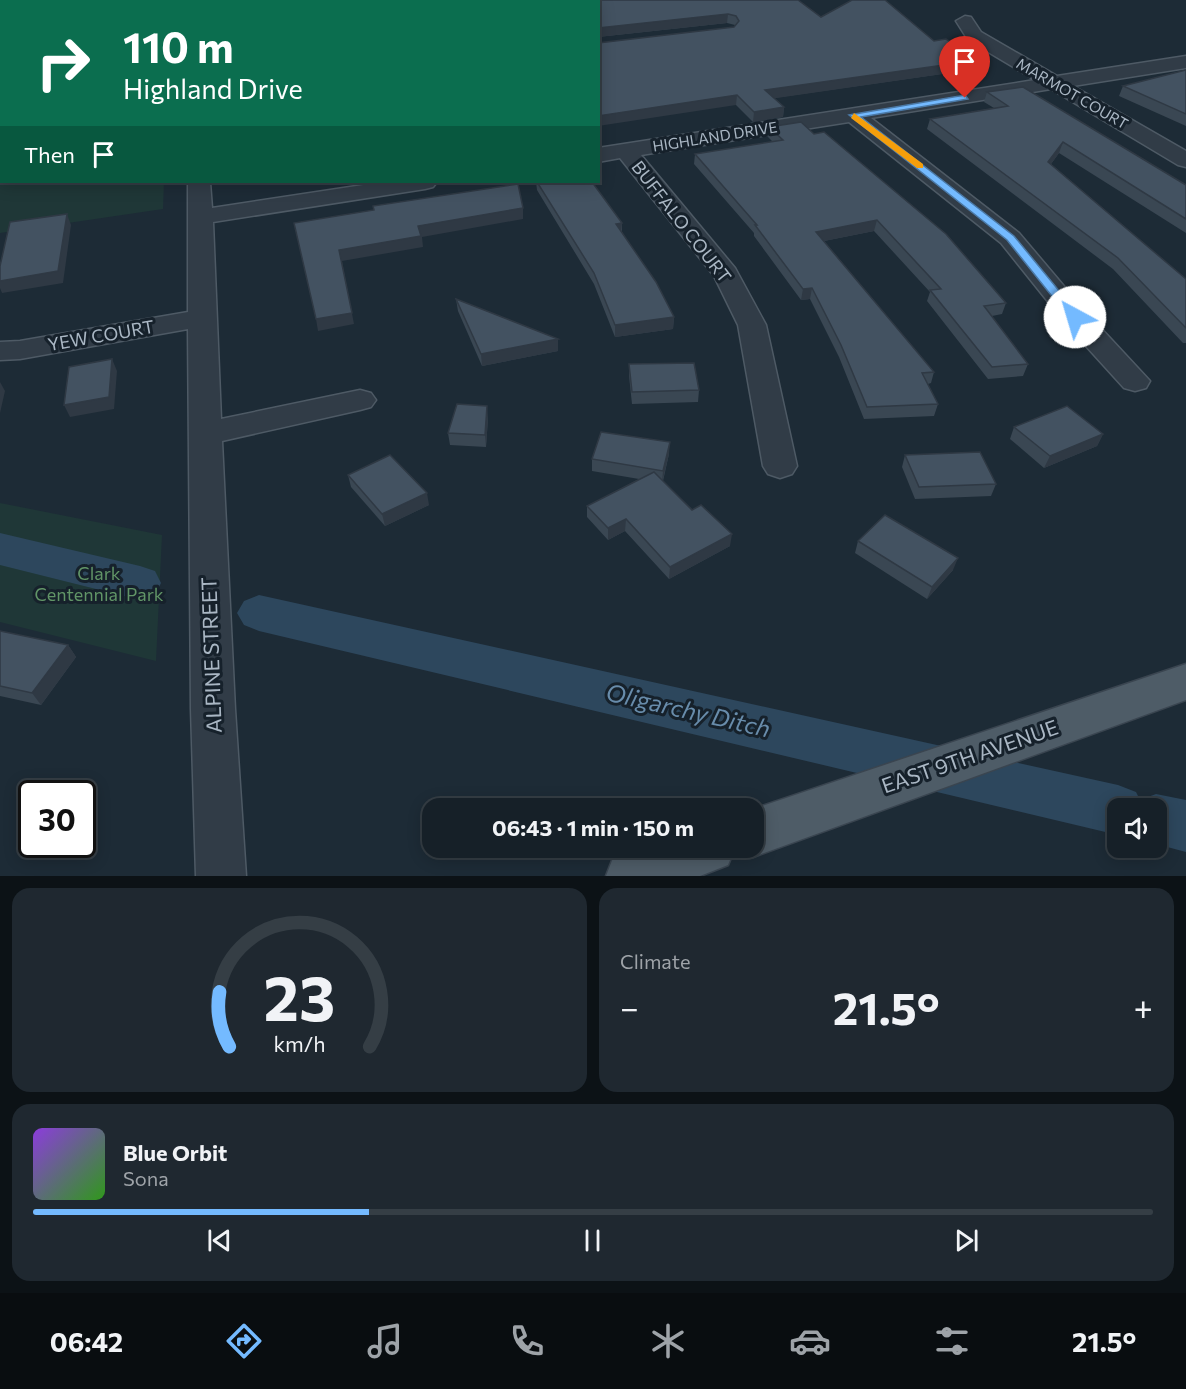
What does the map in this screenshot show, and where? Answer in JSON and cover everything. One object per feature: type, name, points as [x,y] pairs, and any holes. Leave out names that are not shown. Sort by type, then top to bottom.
[{"type":"main road","name":"EAST 9TH AVENUE","points":[[764,829],[1186,682]]},
{"type":"main road","points":[[631,876],[682,858]]},
{"type":"street","name":"MARMOT COURT","points":[[965,21],[974,36],[1186,160]]},
{"type":"street","name":"HIGHLAND DRIVE","points":[[600,155],[1186,62]]},
{"type":"street","points":[[854,115],[1010,238],[1075,317],[1135,381]]},
{"type":"street","name":"BUFFALO COURT","points":[[626,151],[726,274],[752,325],[780,466]]},
{"type":"street","name":"ALPINE STREET","points":[[199,183],[221,876]]},
{"type":"street","points":[[200,217],[419,183]]},
{"type":"street","name":"YEW COURT","points":[[0,351],[20,350],[202,318]]},
{"type":"street","points":[[206,433],[360,400]]},
{"type":"green space","points":[[0,183],[164,183],[163,209],[0,233]]},
{"type":"green space","name":"Clark Centennial Park","points":[[0,503],[162,535],[156,661],[0,622]]},
{"type":"building","points":[[600,0],[798,0],[821,17],[852,0],[885,0],[934,41],[946,39],[980,60],[765,90],[784,107],[754,112],[737,95],[600,116],[600,43],[734,27],[739,21],[736,16],[728,14],[600,28]]},
{"type":"building","points":[[1186,70],[1186,114],[1123,86]]},
{"type":"building","points":[[1023,87],[1186,185],[1186,219],[1063,142],[1048,162],[1186,279],[1186,328],[1118,258],[930,119],[1008,106],[987,92]]},
{"type":"building","points":[[801,122],[814,134],[824,132],[946,234],[1006,303],[984,306],[1028,364],[992,367],[930,290],[941,289],[877,220],[816,232],[934,372],[922,373],[938,404],[867,407],[841,345],[812,288],[803,289],[755,225],[757,225],[695,154],[783,140],[769,127]]},
{"type":"building","points":[[538,183],[593,183],[622,223],[616,224],[656,282],[674,317],[615,325],[594,273]]},
{"type":"building","points":[[518,184],[523,208],[418,226],[421,236],[339,250],[352,313],[316,319],[294,223],[374,210],[373,206]]},
{"type":"building","points":[[67,214],[58,271],[0,281],[0,266],[10,222]]},
{"type":"building","points":[[456,299],[558,339],[481,354]]},
{"type":"building","points":[[112,359],[109,397],[64,405],[69,367]]},
{"type":"building","points":[[694,363],[699,390],[632,392],[629,364]]},
{"type":"building","points":[[457,404],[487,406],[485,435],[448,433]]},
{"type":"building","points":[[1067,406],[1103,434],[1050,456],[1014,427]]},
{"type":"building","points":[[601,432],[670,442],[663,471],[592,459]]},
{"type":"building","points":[[980,452],[996,484],[919,487],[905,455]]},
{"type":"building","points":[[390,455],[427,493],[382,514],[348,475]]},
{"type":"building","points":[[654,472],[692,510],[701,505],[732,534],[670,567],[626,519],[608,528],[587,506]]},
{"type":"building","points":[[885,515],[958,558],[932,587],[858,541]]},
{"type":"building","points":[[0,631],[68,645],[32,693],[0,686]]},
{"type":"waterway","name":"Oligarchy Ditch","points":[[0,549],[140,583]]},
{"type":"waterway","name":"Oligarchy Ditch","points":[[259,613],[1107,807]]},
{"type":"waterway","name":"Oligarchy Ditch","points":[[1167,822],[1186,826]]},
{"type":"slow traffic","points":[[854,116],[920,166]]},
{"type":"route","points":[[965,98],[854,115],[1010,238],[1075,317]]}]
